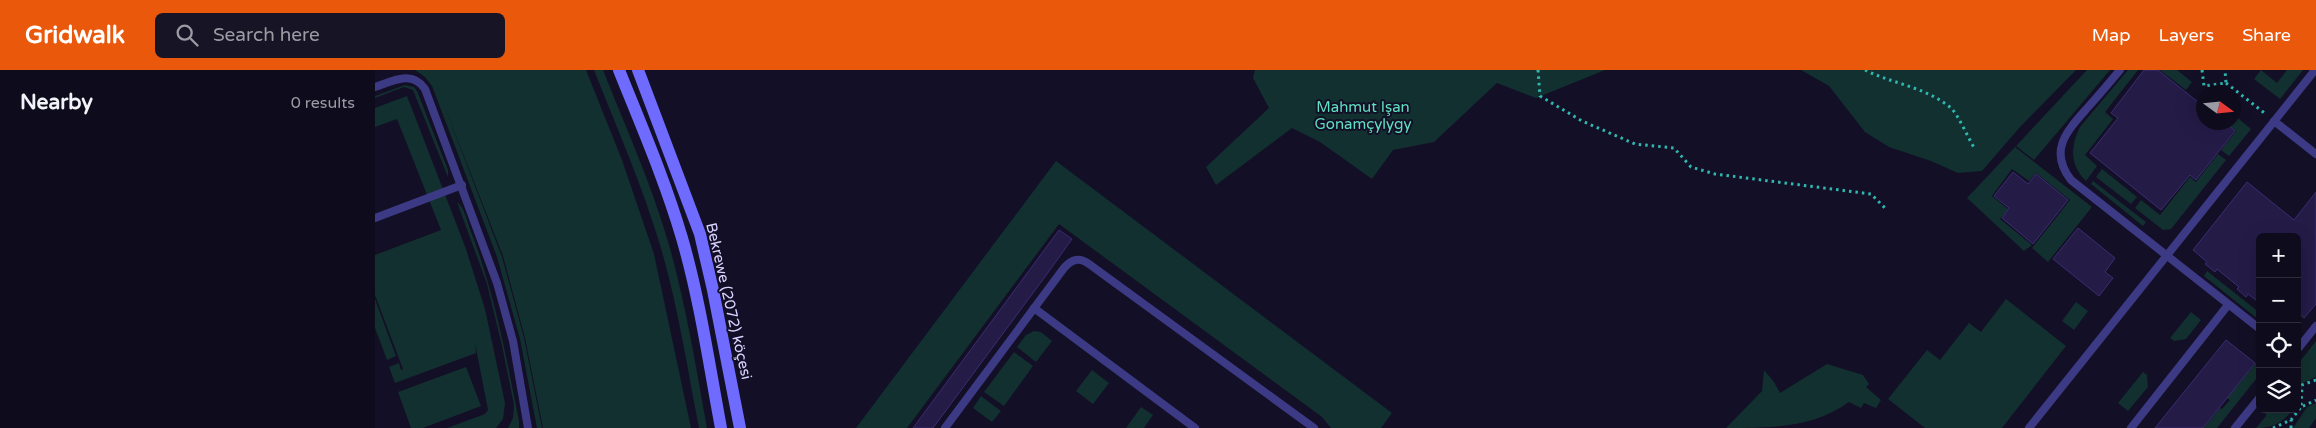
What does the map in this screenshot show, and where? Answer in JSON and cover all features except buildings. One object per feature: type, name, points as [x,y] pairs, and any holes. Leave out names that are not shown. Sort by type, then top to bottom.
[{"type":"main road","name":"Bekrewe (2072) köçesi","points":[[619,70],[666,187],[682,238],[697,297],[721,428]]},
{"type":"main road","name":"Bekrewe (2072) köçesi","points":[[637,70],[700,234],[740,428]]},
{"type":"lane","points":[[2120,70],[2065,136],[2061,162],[2065,171],[2071,180],[2256,327]]},
{"type":"lane","points":[[2029,428],[2315,70]]},
{"type":"lane","points":[[375,87],[405,77],[412,77],[421,83],[462,185],[505,309],[528,428]]},
{"type":"lane","points":[[2274,121],[2316,154]]},
{"type":"lane","points":[[375,218],[462,185]]},
{"type":"lane","points":[[945,428],[1070,261],[1083,260],[1314,428]]},
{"type":"lane","points":[[2131,428],[2228,305]]},
{"type":"lane","points":[[1034,308],[1195,428]]},
{"type":"lane","points":[[2301,345],[2316,326]]},
{"type":"lane","points":[[2235,428],[2256,401]]},
{"type":"path","points":[[1538,70],[1540,96],[1582,121],[1635,144],[1674,148],[1691,167],[1715,174],[1871,194],[1887,210]]},
{"type":"path","points":[[1865,70],[1881,78],[1923,90],[1952,109],[1975,149]]},
{"type":"path","points":[[2202,70],[2204,86],[2226,83],[2274,121]]},
{"type":"path","points":[[2225,70],[2226,83]]},
{"type":"path","points":[[2301,407],[2303,386],[2316,380]]},
{"type":"path","points":[[2301,407],[2316,400]]},
{"type":"path","points":[[2273,428],[2291,420],[2296,413]]},
{"type":"path","points":[[2291,420],[2291,428]]},
{"type":"green space","points":[[415,70],[586,70],[622,160],[654,254],[691,428],[543,428],[525,338],[503,256],[444,105],[502,257],[524,338],[542,428],[537,428],[520,339],[497,257],[432,86],[425,77]]},
{"type":"green space","points":[[594,70],[603,70],[647,179],[662,223],[686,313],[707,428],[699,428],[677,313],[660,245],[637,179]]},
{"type":"green space","name":"Mahmut Işan Gonamçylygy","points":[[1255,70],[1605,70],[1536,98],[1497,83],[1434,142],[1393,150],[1372,179],[1320,142],[1292,128],[1216,185],[1206,167],[1269,108],[1253,78]]},
{"type":"green space","points":[[1801,70],[2076,70],[2020,127],[1982,171],[1958,173],[1931,161],[1889,147],[1865,132],[1829,86]]},
{"type":"green space","points":[[2087,70],[2110,70],[2034,160],[2016,146]]},
{"type":"green space","points":[[2128,70],[2138,70],[2105,112],[2113,119],[2085,155],[2097,166],[2086,181],[2074,162],[2073,149],[2077,134],[2080,127]]},
{"type":"green space","points":[[2160,70],[2177,70],[2192,82],[2186,90]]},
{"type":"green space","points":[[2261,70],[2277,83],[2287,70],[2303,70],[2280,99],[2254,79]]},
{"type":"green space","points":[[405,85],[414,87],[417,91],[448,170],[448,177],[413,90],[404,87],[375,98],[375,96]]},
{"type":"green space","points":[[407,96],[466,249],[485,309],[505,403],[503,419],[496,428],[447,428],[485,414],[488,410],[475,343],[476,353],[395,383],[389,367],[399,363],[401,370],[403,369],[375,295],[375,255],[441,230],[397,119],[375,127],[375,108]]},
{"type":"green space","points":[[2241,121],[2251,129],[2229,156],[2221,150],[2236,131],[2235,130],[2241,130]]},
{"type":"green space","points":[[2015,147],[2092,207],[2048,262],[2032,248],[2070,200],[2036,173],[2029,181],[2012,169],[1992,196],[2008,209],[2000,219],[2032,245],[2024,251],[1967,198]]},
{"type":"green space","points":[[2218,154],[2226,160],[2171,229],[2163,230],[2135,208],[2141,200],[2160,215],[2190,177],[2196,182]]},
{"type":"green space","points":[[1056,161],[1392,413],[1381,428],[1331,428],[1322,417],[1059,224],[907,428],[856,428]]},
{"type":"green space","points":[[2102,169],[2137,197],[2131,204],[2096,177]]},
{"type":"green space","points":[[2093,181],[2146,222],[2143,226],[2091,184]]},
{"type":"green space","points":[[457,202],[462,207],[493,300],[519,428],[508,428],[513,418],[514,405],[502,346],[487,284]]},
{"type":"green space","points":[[2207,271],[2256,310],[2256,318],[2204,276]]},
{"type":"green space","points":[[375,299],[396,356],[387,360],[375,328]]},
{"type":"green space","points":[[2006,299],[2066,346],[2002,428],[1925,428],[1888,399],[1927,350],[1940,360],[1969,323],[1981,332]]},
{"type":"green space","points":[[2076,302],[2088,311],[2074,330],[2062,321]]},
{"type":"green space","points":[[2191,312],[2201,320],[2186,339],[2174,341],[2170,338]]},
{"type":"green space","points":[[1034,331],[1041,332],[1052,341],[1036,362],[1017,347],[1026,335]]},
{"type":"green space","points":[[2316,341],[2316,377],[2303,383],[2301,390],[2301,368],[2301,360]]},
{"type":"green space","points":[[1014,352],[1033,366],[1004,406],[984,392]]},
{"type":"green space","points":[[2256,363],[2256,379],[2217,428],[2204,428],[2220,408],[2222,409],[2230,400],[2227,398]]},
{"type":"green space","points":[[1827,364],[1863,375],[1869,384],[1866,387],[1881,400],[1876,408],[1864,403],[1861,408],[1849,402],[1835,411],[1806,422],[1776,427],[1726,428],[1762,391],[1764,370],[1780,393]]},
{"type":"green space","points":[[466,367],[481,406],[423,428],[411,428],[398,392]]},
{"type":"green space","points":[[1092,370],[1109,383],[1093,404],[1076,391]]},
{"type":"green space","points":[[2143,372],[2147,375],[2148,387],[2128,411],[2118,403]]},
{"type":"green space","points":[[981,396],[1001,411],[992,422],[973,408]]},
{"type":"green space","points":[[2316,403],[2316,418],[2309,428],[2293,428],[2307,407]]},
{"type":"green space","points":[[1141,407],[1153,415],[1144,428],[1126,428]]},
{"type":"green space","points":[[2266,413],[2289,413],[2277,424],[2256,428],[2266,416]]}]
